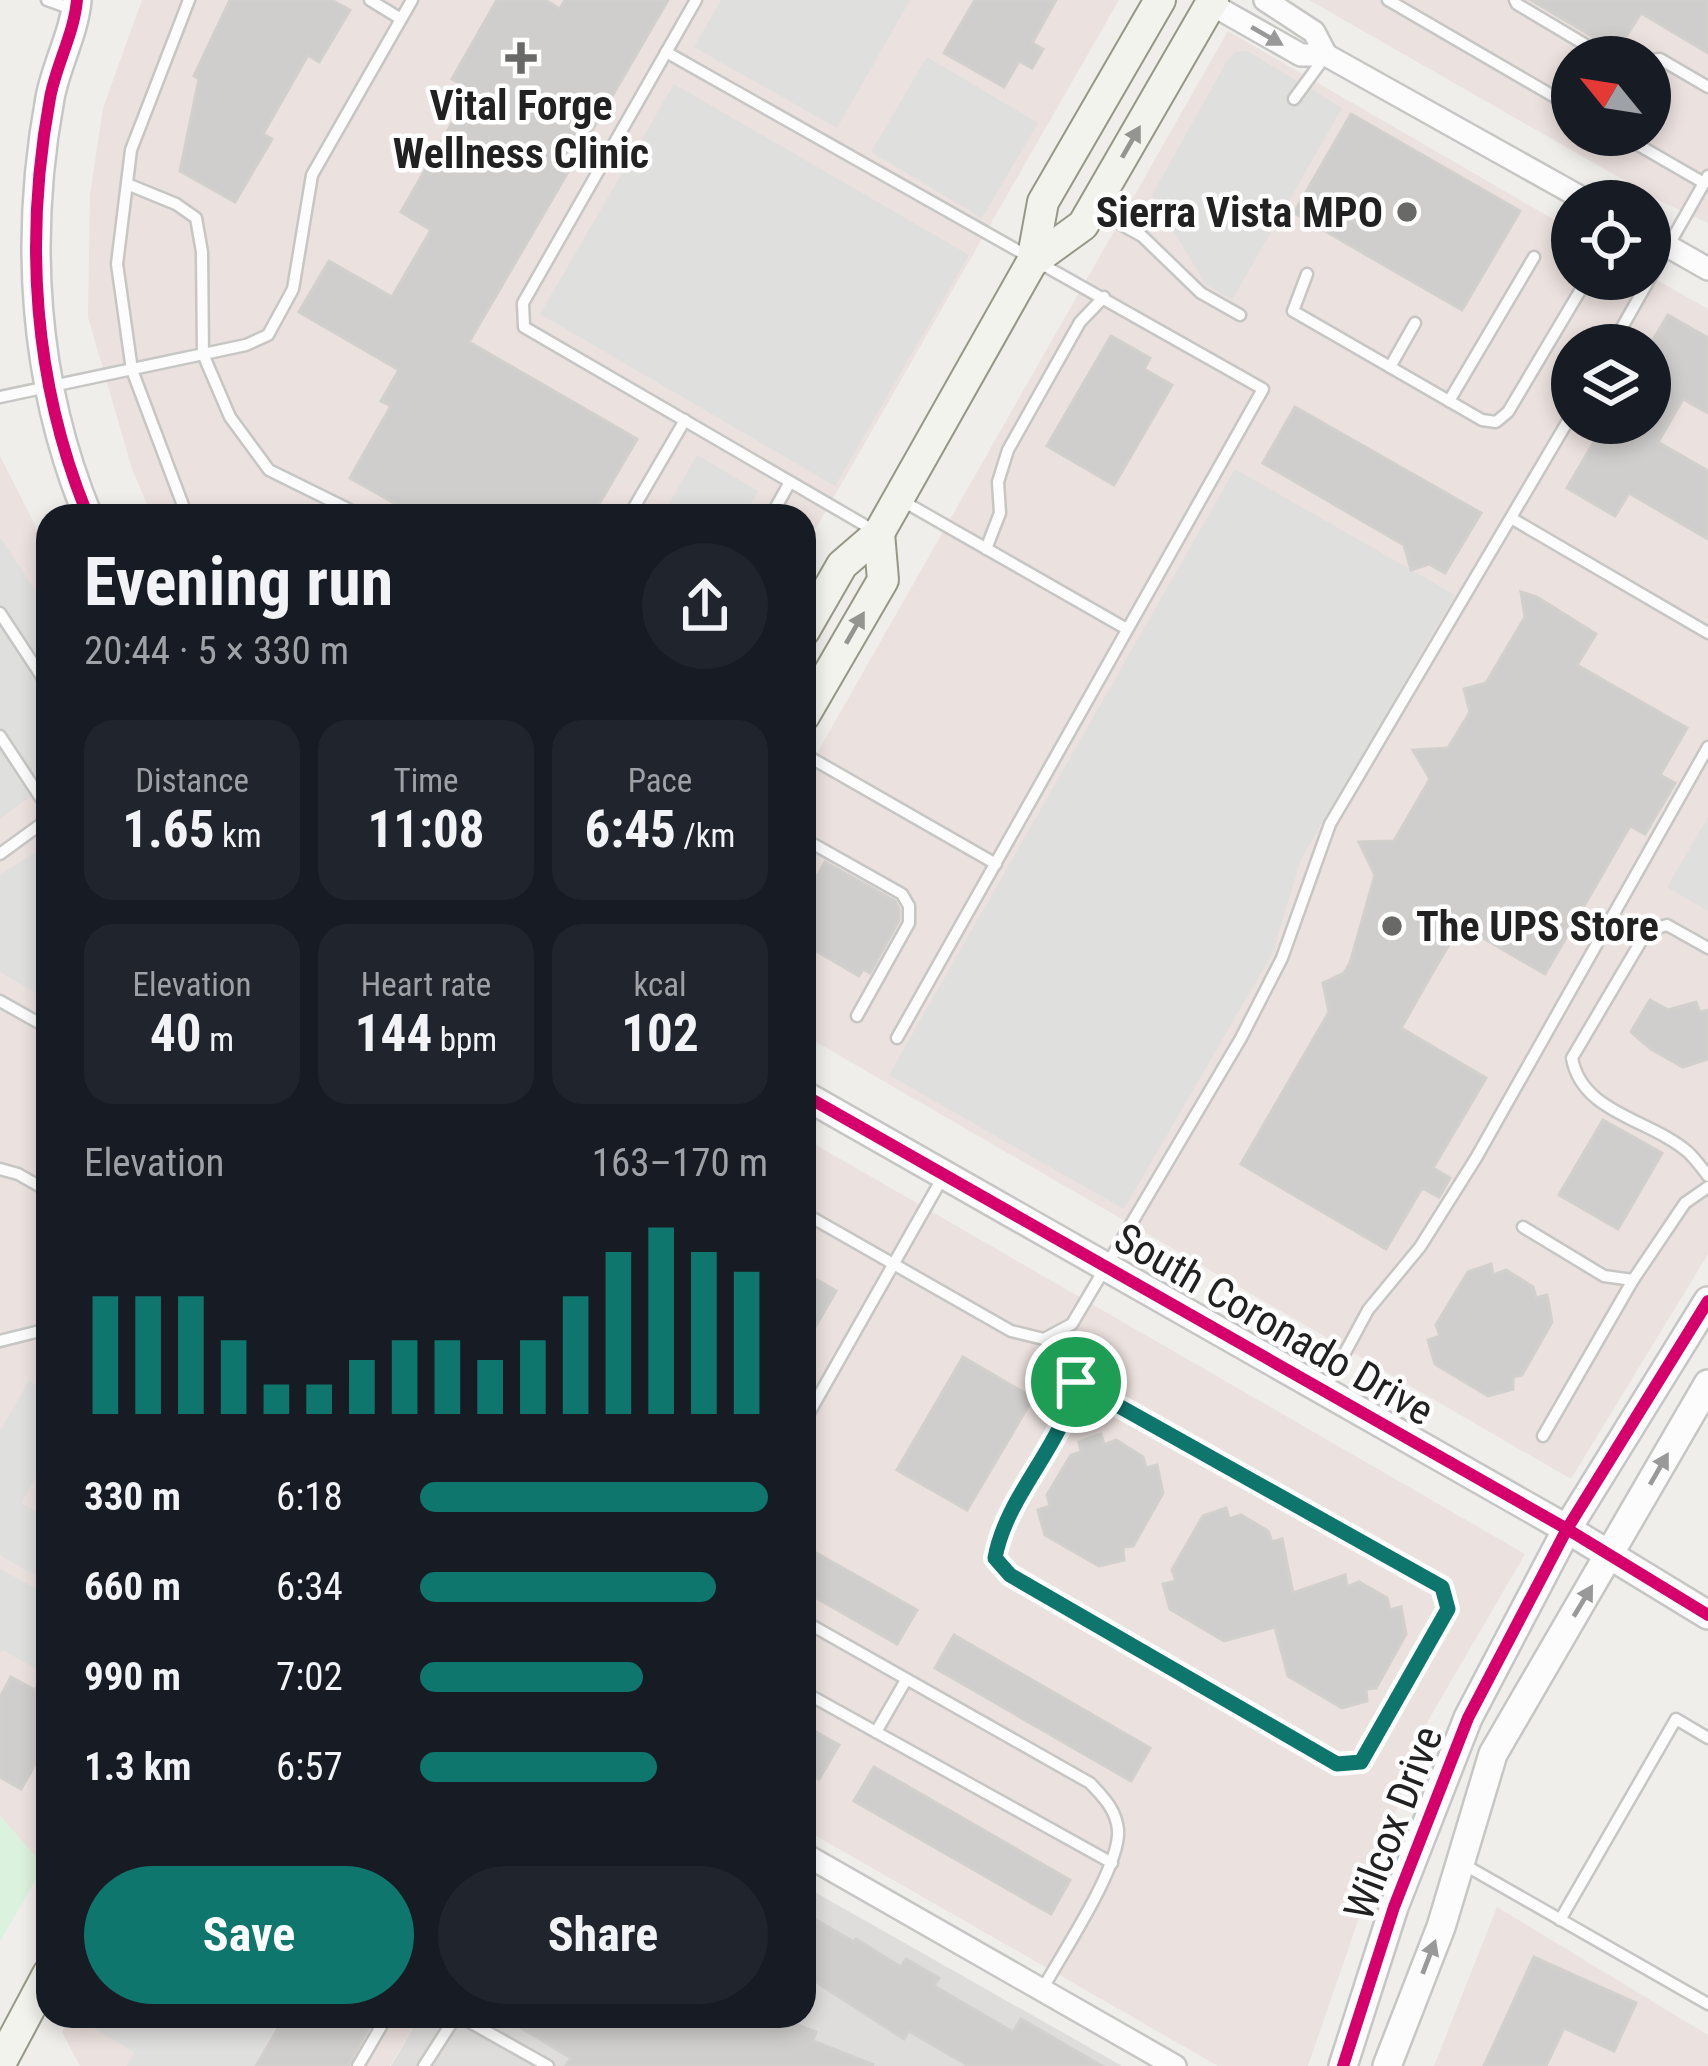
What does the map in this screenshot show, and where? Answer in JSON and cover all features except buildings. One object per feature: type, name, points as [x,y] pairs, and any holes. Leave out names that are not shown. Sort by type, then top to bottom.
[{"type":"main road","points":[[1032,262],[1083,225],[1212,2]]},
{"type":"main road","points":[[816,610],[842,565],[879,533],[1032,262],[1043,202],[1151,9]]},
{"type":"main road","points":[[816,695],[883,580],[879,533]]},
{"type":"main road","points":[[0,2064],[8,2029],[36,1991]]},
{"type":"street","points":[[1265,0],[1315,32],[1326,55]]},
{"type":"street","points":[[1212,2],[1301,55],[1326,55],[1551,181]]},
{"type":"street","points":[[79,3],[51,92],[35,187],[36,276],[47,388],[83,504]]},
{"type":"street","points":[[1671,248],[1708,268]]},
{"type":"street","name":"South Coronado Drive","points":[[816,1103],[1567,1529],[1708,1615]]},
{"type":"street","name":"Wilcox Drive","points":[[1342,2066],[1394,1907],[1468,1718],[1567,1529],[1708,1301]]},
{"type":"street","name":"Wilcox Drive","points":[[1387,2066],[1441,1927],[1492,1754],[1708,1384]]},
{"type":"street","points":[[816,1861],[1175,2066]]},
{"type":"lane","points":[[47,0],[79,3]]},
{"type":"lane","points":[[182,504],[132,370],[117,264],[130,150],[189,0]]},
{"type":"lane","points":[[370,0],[401,19]]},
{"type":"lane","points":[[0,398],[246,345],[268,335],[293,289],[312,175],[412,0]]},
{"type":"lane","points":[[696,0],[523,303],[524,327],[879,533]]},
{"type":"lane","points":[[1388,0],[1551,95]]},
{"type":"lane","points":[[1515,0],[1570,36]]},
{"type":"lane","points":[[666,52],[1263,389],[897,1038]]},
{"type":"lane","points":[[1294,99],[1326,55]]},
{"type":"lane","points":[[1671,65],[1708,87]]},
{"type":"lane","points":[[1661,156],[1706,180],[1671,227]]},
{"type":"lane","points":[[127,184],[176,204],[196,218],[202,251],[203,354],[230,417],[269,470],[341,503]]},
{"type":"lane","points":[[1092,208],[1142,236],[1201,292],[1240,315]]},
{"type":"lane","points":[[1449,401],[1534,256]]},
{"type":"lane","points":[[1306,274],[1293,311],[1482,420],[1496,422],[1508,412],[1575,300]]},
{"type":"lane","points":[[986,549],[1000,513],[998,482],[1008,450],[1079,322],[1104,297]]},
{"type":"lane","points":[[1390,367],[1415,323]]},
{"type":"lane","points":[[636,504],[685,420]]},
{"type":"lane","points":[[1044,1339],[1072,1324],[1241,1038],[1282,958],[1330,824],[1554,444]]},
{"type":"lane","points":[[778,504],[790,482]]},
{"type":"lane","points":[[898,499],[1125,628]]},
{"type":"lane","points":[[1511,518],[1708,633]]},
{"type":"lane","points":[[0,614],[36,668]]},
{"type":"lane","points":[[0,736],[36,791]]},
{"type":"lane","points":[[1325,1391],[1368,1310],[1420,1247],[1476,1158],[1708,747]]},
{"type":"lane","points":[[816,761],[997,864]]},
{"type":"lane","points":[[2,849],[36,827]]},
{"type":"lane","points":[[816,846],[902,894],[909,906],[909,923],[856,1016]]},
{"type":"lane","points":[[1708,948],[1667,926],[1647,932],[1572,1058],[1576,1080],[1597,1100],[1687,1151],[1708,1176]]},
{"type":"lane","points":[[0,1001],[36,1021]]},
{"type":"lane","points":[[0,1169],[36,1184]]},
{"type":"lane","points":[[816,1401],[944,1175]]},
{"type":"lane","points":[[1543,1436],[1633,1280],[1685,1203],[1708,1187]]},
{"type":"lane","points":[[816,1221],[1011,1331],[1044,1339],[1076,1382],[1442,1587],[1448,1609],[1361,1762],[1337,1764],[1010,1575],[995,1558],[1000,1531],[1069,1414],[1076,1382]]},
{"type":"lane","points":[[1522,1227],[1604,1276],[1633,1280]]},
{"type":"lane","points":[[0,1342],[36,1332]]},
{"type":"lane","points":[[816,1628],[1090,1783],[1110,1804],[1118,1832],[1112,1863],[1042,1990]]},
{"type":"lane","points":[[876,1732],[906,1680]]},
{"type":"lane","points":[[816,1699],[1112,1863]]},
{"type":"lane","points":[[1560,1920],[1676,1719],[1708,1738]]},
{"type":"lane","points":[[1460,1863],[1708,2004]]},
{"type":"lane","points":[[358,2066],[381,2028]]},
{"type":"lane","points":[[424,2066],[449,2028]]},
{"type":"lane","points":[[479,2028],[548,2066]]},
{"type":"shaded area","points":[[142,0],[1119,0],[816,528],[816,504],[147,504],[132,469],[88,317],[90,195],[103,108]]},
{"type":"shaded area","points":[[721,0],[910,0],[837,128],[694,47]]},
{"type":"shaded area","points":[[1309,0],[1708,0],[1708,223],[1671,206],[1671,180],[1624,180],[1582,156],[1671,156],[1671,36],[1551,36],[1551,138]]},
{"type":"shaded area","points":[[1228,31],[1551,218],[1551,300],[1671,300],[1671,288],[1708,309],[1708,1254],[1571,1479],[816,1042],[816,755]]},
{"type":"shaded area","points":[[1247,51],[1342,108],[1232,300],[1206,285],[1152,195],[1227,61],[1235,52]]},
{"type":"shaded area","points":[[927,57],[1038,123],[982,218],[871,152]]},
{"type":"shaded area","points":[[674,84],[969,255],[835,486],[540,314]]},
{"type":"shaded area","points":[[697,455],[758,491],[751,504],[669,504]]},
{"type":"shaded area","points":[[0,456],[36,527],[36,1857],[0,1816]]},
{"type":"shaded area","points":[[1235,469],[1455,595],[1301,859],[1273,952],[1124,1209],[889,1075]]},
{"type":"shaded area","points":[[0,537],[36,592],[36,792],[0,819]]},
{"type":"shaded area","points":[[1708,817],[1708,911],[1667,887]]},
{"type":"shaded area","points":[[36,852],[36,993],[0,972],[0,875]]},
{"type":"shaded area","points":[[816,1145],[1525,1554],[1425,1726],[1308,2066],[1218,2066],[816,1836]]},
{"type":"shaded area","points":[[29,1381],[36,1385],[36,1477],[21,1503],[36,1512],[36,1576],[0,1555],[0,1431]]},
{"type":"shaded area","points":[[0,1569],[36,1588],[36,1669],[3,1650],[0,1653]]},
{"type":"shaded area","points":[[816,1893],[1122,2066],[391,2066],[413,2028],[816,2028]]},
{"type":"shaded area","points":[[1497,1907],[1708,2035],[1708,2066],[1434,2066]]},
{"type":"shaded area","points":[[64,2028],[413,2028],[390,2066],[80,2066],[62,2032]]},
{"type":"shaded area","points":[[93,2028],[275,2028],[254,2066],[127,2066],[134,2052]]},
{"type":"green space","points":[[0,1816],[36,1857],[36,1880],[0,1941]]},
{"type":"cycle path","points":[[77,0],[50,98],[37,204],[36,257],[45,362],[55,414],[84,504]]},
{"type":"cycle path","points":[[816,1102],[1567,1529],[1708,1615]]},
{"type":"cycle path","points":[[1343,2066],[1394,1907],[1468,1718],[1567,1529],[1708,1301]]},
{"type":"place","name":"Vital Forge Wellness Clinic","points":[[521,58]]},
{"type":"place","name":"Sierra Vista MPO","points":[[1407,212]]},
{"type":"place","name":"The UPS Store","points":[[1392,926]]},
{"type":"route","points":[[1076,1382],[1442,1587],[1448,1609],[1361,1762],[1337,1764],[1010,1575],[995,1558],[1000,1531],[1069,1414],[1076,1382]]}]
